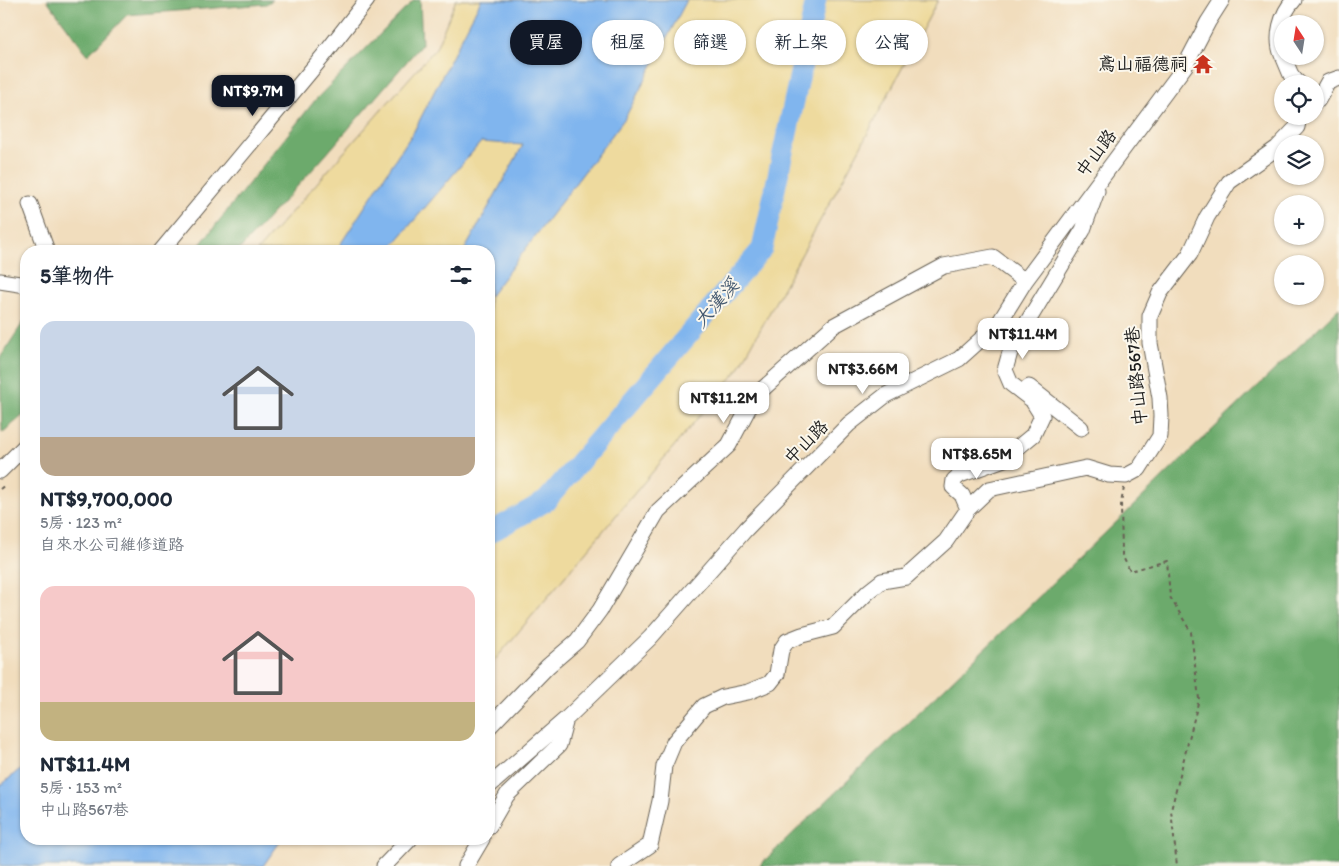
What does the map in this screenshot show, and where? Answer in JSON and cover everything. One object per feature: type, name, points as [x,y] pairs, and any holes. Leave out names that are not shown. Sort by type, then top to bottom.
[{"type":"street","points":[[166,245],[324,55],[367,0]]},
{"type":"street","name":"中山路","points":[[495,781],[566,719],[650,638],[746,529],[850,424],[886,395],[959,359],[1000,323],[1025,281],[1185,66],[1222,0]]},
{"type":"street","points":[[1285,15],[1294,0]]},
{"type":"street","points":[[1324,89],[1328,82],[1339,78]]},
{"type":"street","name":"中山路567巷","points":[[1126,476],[1140,469],[1160,436],[1160,398],[1150,344],[1150,316],[1160,293],[1190,254],[1207,217],[1229,182],[1277,148],[1297,125]]},
{"type":"street","points":[[968,509],[962,495],[953,487],[954,480],[960,475],[1004,460],[1033,435],[1042,416],[1032,400],[1011,384],[1005,370],[1011,349],[1083,230],[1103,175]]},
{"type":"street","points":[[30,204],[45,245]]},
{"type":"street","points":[[495,721],[548,666],[577,641],[600,610],[658,511],[729,445],[755,396],[833,326],[944,266],[993,257],[1025,281]]},
{"type":"street","points":[[0,281],[20,284]]},
{"type":"street","points":[[1005,370],[1081,428]]},
{"type":"street","points":[[0,471],[20,451]]},
{"type":"street","points":[[618,866],[650,845],[660,801],[664,766],[674,742],[704,706],[723,697],[748,692],[770,683],[777,674],[781,650],[787,641],[833,627],[868,592],[882,581],[906,577],[946,541],[968,509],[989,489],[1086,468],[1109,475],[1126,476]]},
{"type":"street","points":[[495,816],[507,795],[559,746],[566,719]]},
{"type":"street","points":[[384,866],[404,845]]},
{"type":"street","points":[[466,866],[478,845]]},
{"type":"path","points":[[1126,476],[1121,503],[1122,556],[1130,571],[1167,561],[1170,597],[1191,632],[1198,699],[1171,810],[1178,866]]},
{"type":"green space","points":[[47,0],[273,0],[266,4],[127,15],[88,55]]},
{"type":"green space","points":[[414,0],[420,0],[422,44],[324,157],[243,245],[200,245],[316,99]]},
{"type":"green space","points":[[1339,308],[1339,866],[759,866]]},
{"type":"green space","points":[[20,327],[20,418],[2,433],[0,358]]},
{"type":"sand","points":[[456,0],[938,0],[927,20],[856,20],[856,65],[904,65],[738,370],[495,660],[495,245],[262,245],[436,48]]},
{"type":"water","points":[[481,0],[687,0],[676,20],[674,20],[674,25],[664,44],[664,20],[592,20],[592,65],[653,65],[625,118],[495,289],[495,245],[467,245],[523,145],[481,142],[393,245],[340,245],[414,131]]},
{"type":"water","points":[[20,769],[20,845],[278,845],[263,866],[0,866],[0,786]]},
{"type":"waterway","name":"大漢溪","points":[[495,530],[546,501],[762,249],[816,0]]},
{"type":"place","name":"鳶山福德祠","points":[[1203,64]]}]
